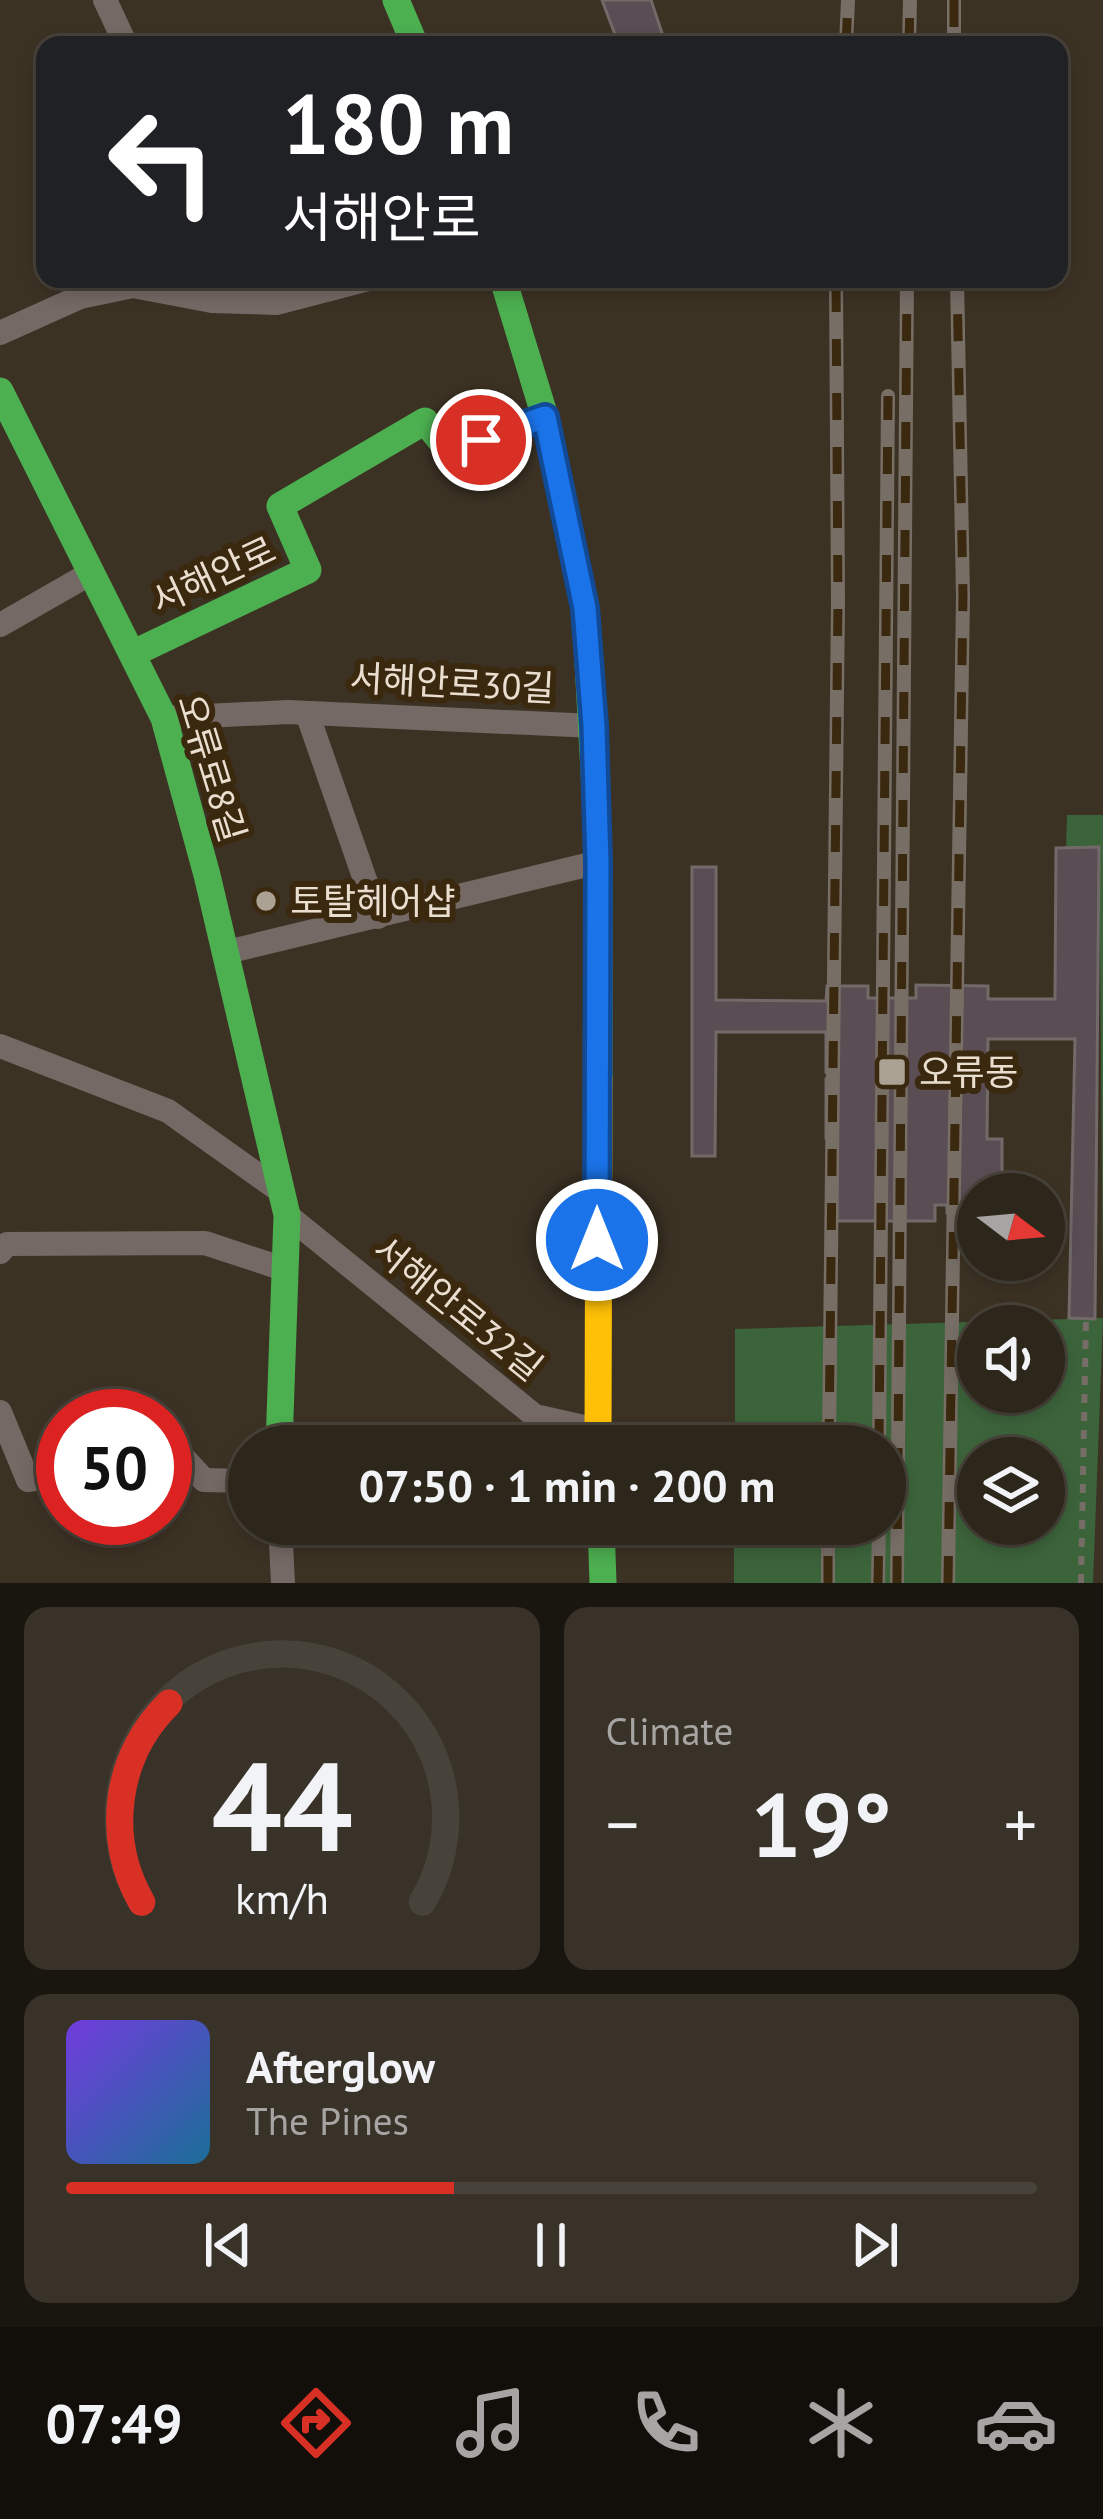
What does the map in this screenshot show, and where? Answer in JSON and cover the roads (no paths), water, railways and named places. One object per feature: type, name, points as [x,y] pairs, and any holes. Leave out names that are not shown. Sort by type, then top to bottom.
[{"type":"street","points":[[104,0],[122,36]]},
{"type":"street","points":[[396,0],[411,36]]},
{"type":"street","points":[[0,333],[80,297],[123,288]]},
{"type":"street","points":[[144,288],[212,301],[245,291],[277,303],[335,288]]},
{"type":"street","points":[[506,288],[545,417],[585,608],[598,862],[597,1425]]},
{"type":"street","name":"오류로8길","points":[[0,391],[164,718],[226,952],[285,1204],[280,1425]]},
{"type":"street","name":"서해안로","points":[[132,654],[308,571],[280,506],[425,421],[449,451],[545,417]]},
{"type":"street","points":[[0,625],[91,573]]},
{"type":"street","name":"서해안로30길","points":[[307,712],[378,917]]},
{"type":"street","name":"서해안로30길","points":[[164,718],[307,712],[594,726]]},
{"type":"street","points":[[226,952],[598,862]]},
{"type":"street","points":[[0,1046],[168,1111],[285,1204]]},
{"type":"street","name":"서해안로32길","points":[[285,1204],[535,1416],[560,1425]]},
{"type":"street","points":[[0,1252],[7,1244],[205,1243],[284,1270]]},
{"type":"street","points":[[0,1412],[28,1480],[36,1479]]},
{"type":"street","points":[[192,1468],[204,1480],[228,1480]]},
{"type":"street","points":[[281,1545],[283,1583]]},
{"type":"street","points":[[602,1545],[603,1583]]},
{"type":"railway","points":[[846,36],[848,0]]},
{"type":"railway","points":[[909,36],[910,0]]},
{"type":"railway","points":[[954,0],[954,36]]},
{"type":"railway","points":[[829,1425],[838,602],[836,288]]},
{"type":"railway","points":[[897,1583],[907,288]]},
{"type":"railway","points":[[948,1583],[963,596],[957,288]]},
{"type":"railway","points":[[879,1425],[888,396]]},
{"type":"railway","points":[[828,1545],[828,1583]]},
{"type":"railway","points":[[878,1583],[879,1545]]},
{"type":"place","name":"토탈헤어샵","points":[[266,901]]},
{"type":"place","name":"오류동","points":[[892,1072]]}]
